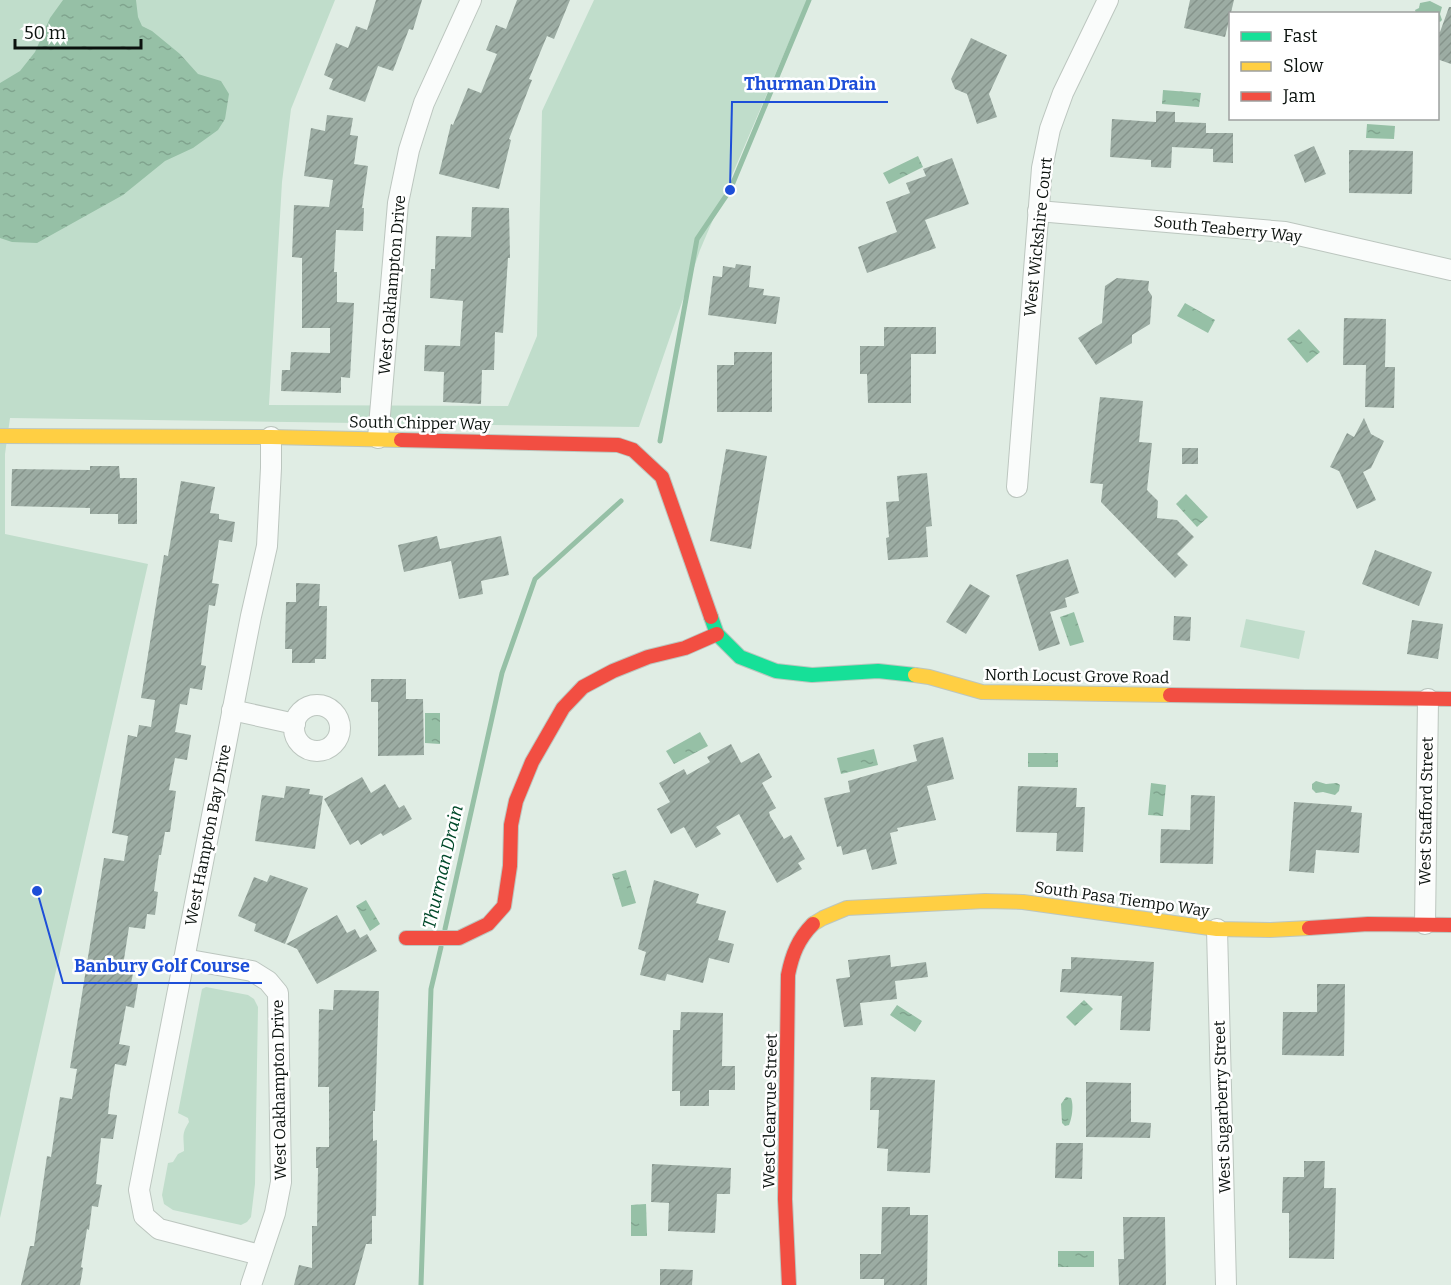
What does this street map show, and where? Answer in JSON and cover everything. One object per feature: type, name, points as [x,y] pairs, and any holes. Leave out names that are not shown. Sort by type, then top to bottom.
[{"type":"street","name":"West Oakhampton Drive","points":[[378,438],[398,203],[409,150],[424,103],[471,0]]},
{"type":"street","name":"West Wickshire Court","points":[[1017,487],[1042,168],[1050,129],[1063,93],[1108,0]]},
{"type":"street","name":"South Teaberry Way","points":[[1038,212],[1285,232],[1451,270]]},
{"type":"street","name":"South Chipper Way","points":[[0,436],[271,436],[618,445],[633,450],[662,477],[717,634]]},
{"type":"street","name":"West Hampton Bay Drive","points":[[260,1255],[159,1228],[144,1216],[140,1190],[232,710],[267,546],[271,436]]},
{"type":"street","points":[[406,938],[459,938],[488,924],[504,906],[510,866],[511,825],[516,801],[532,762],[563,708],[583,687],[613,671],[648,657],[685,648],[717,634]]},
{"type":"street","name":"North Locust Grove Road","points":[[717,634],[740,657],[776,671],[812,675],[878,671],[929,677],[982,692],[1451,699]]},
{"type":"street","name":"West Stafford Street","points":[[1425,924],[1428,699]]},
{"type":"street","points":[[232,710],[295,724]]},
{"type":"street","name":"South Pasa Tiempo Way","points":[[799,939],[812,924],[828,914],[847,908],[985,901],[1023,902],[1217,929],[1270,930],[1368,924],[1451,925]]},
{"type":"street","name":"West Sugarberry Street","points":[[1217,929],[1226,1285]]},
{"type":"street","name":"West Clearvue Street","points":[[789,1285],[785,1199],[788,975],[791,956],[799,939]]},
{"type":"street","name":"West Oakhampton Drive","points":[[184,959],[252,971],[268,981],[278,993],[281,1182],[275,1213],[250,1285]]},
{"type":"shaded area","points":[[0,0],[335,0],[291,109],[282,182],[269,405],[508,406],[537,336],[542,111],[594,0],[807,0],[700,250],[639,427],[10,418],[5,454],[5,534],[148,564],[0,1218]]},
{"type":"shaded area","points":[[1246,619],[1305,631],[1299,659],[1240,647]]},
{"type":"shaded area","points":[[206,987],[248,995],[254,999],[258,1007],[255,1184],[251,1217],[241,1225],[173,1210],[164,1204],[162,1195],[168,1163],[173,1162],[178,1154],[184,1151],[184,1133],[189,1122],[188,1118],[178,1113],[202,989]]},
{"type":"water","points":[[63,0],[136,0],[138,17],[142,26],[152,31],[180,54],[198,74],[221,81],[229,94],[225,119],[218,130],[193,148],[165,161],[123,195],[37,243],[12,242],[0,238],[0,83],[20,71],[35,52],[50,18]]},
{"type":"water","points":[[1430,1],[1442,7],[1440,14],[1442,20],[1439,22],[1439,12],[1416,12],[1420,3]]},
{"type":"water","points":[[1163,90],[1201,93],[1199,107],[1162,104]]},
{"type":"water","points":[[1367,124],[1395,126],[1394,139],[1366,138]]},
{"type":"water","points":[[918,156],[923,167],[889,184],[883,173]]},
{"type":"water","points":[[1185,303],[1215,320],[1208,333],[1177,316]]},
{"type":"water","points":[[1299,329],[1320,352],[1307,363],[1287,339]]},
{"type":"water","points":[[1186,494],[1208,517],[1197,527],[1176,504]]},
{"type":"water","points":[[1074,612],[1084,642],[1070,646],[1060,617]]},
{"type":"water","points":[[425,713],[440,713],[440,744],[425,743]]},
{"type":"water","points":[[700,732],[708,746],[674,764],[666,751]]},
{"type":"water","points":[[874,749],[878,765],[841,774],[837,758]]},
{"type":"water","points":[[1028,753],[1058,753],[1058,767],[1028,767]]},
{"type":"water","points":[[1316,781],[1326,784],[1337,783],[1340,785],[1339,791],[1335,795],[1316,793],[1312,789],[1312,784]]},
{"type":"water","points":[[1151,783],[1166,785],[1163,816],[1148,815]]},
{"type":"water","points":[[626,870],[636,903],[622,907],[612,874]]},
{"type":"water","points":[[366,900],[380,924],[370,931],[356,906]]},
{"type":"water","points":[[1084,1000],[1093,1009],[1075,1026],[1066,1017]]},
{"type":"water","points":[[897,1005],[922,1021],[915,1032],[890,1015]]},
{"type":"water","points":[[1066,1097],[1071,1098],[1072,1101],[1072,1115],[1069,1125],[1065,1126],[1062,1123],[1061,1104]]},
{"type":"water","points":[[646,1204],[647,1236],[631,1236],[631,1205]]},
{"type":"water","points":[[1058,1251],[1094,1251],[1094,1267],[1058,1267]]},
{"type":"building","points":[[376,0],[422,0],[413,30],[409,29],[393,71],[378,66],[365,102],[329,89],[333,79],[324,75],[336,43],[348,48],[356,26],[367,30]]},
{"type":"building","points":[[517,0],[570,0],[554,39],[547,36],[529,79],[532,80],[509,139],[511,140],[499,189],[439,174],[451,124],[453,125],[468,88],[481,93],[497,54],[486,50],[496,25],[506,29]]},
{"type":"building","points":[[1190,0],[1234,0],[1231,12],[1229,12],[1225,37],[1184,28]]},
{"type":"building","points":[[1449,7],[1451,7],[1451,64],[1439,60],[1440,32]]},
{"type":"building","points":[[971,38],[1007,55],[989,94],[997,117],[977,124],[967,94],[955,89],[951,79]]},
{"type":"building","points":[[1156,111],[1175,112],[1175,122],[1206,123],[1206,133],[1233,133],[1233,163],[1213,162],[1213,149],[1172,147],[1171,168],[1151,167],[1151,160],[1110,157],[1112,119],[1156,122]]},
{"type":"building","points":[[327,115],[353,118],[350,135],[358,136],[354,164],[368,166],[362,208],[364,208],[363,231],[336,230],[334,272],[337,272],[337,302],[354,303],[350,378],[341,377],[341,393],[281,391],[282,370],[290,370],[291,352],[330,353],[330,328],[302,328],[302,258],[292,257],[294,205],[329,207],[333,180],[304,176],[311,128],[325,131]]},
{"type":"building","points":[[1314,146],[1326,174],[1305,183],[1294,155]]},
{"type":"building","points":[[1349,150],[1413,151],[1412,194],[1349,193]]},
{"type":"building","points":[[952,158],[969,204],[925,220],[936,248],[867,273],[858,247],[897,232],[886,202],[910,193],[906,183],[926,176],[923,169]]},
{"type":"building","points":[[472,207],[509,208],[510,258],[508,258],[503,333],[495,332],[494,370],[482,370],[481,404],[443,402],[444,372],[424,371],[425,345],[460,346],[463,301],[430,298],[431,269],[435,269],[436,236],[471,237]]},
{"type":"building","points":[[736,264],[751,266],[749,287],[764,289],[763,295],[780,297],[776,324],[708,315],[713,276],[722,277],[723,266],[735,268]]},
{"type":"building","points":[[1117,278],[1149,281],[1148,290],[1152,296],[1150,324],[1132,335],[1132,343],[1096,365],[1078,338],[1102,323],[1105,286]]},
{"type":"building","points":[[1344,318],[1386,319],[1385,367],[1395,367],[1394,408],[1365,407],[1366,365],[1343,365]]},
{"type":"building","points":[[884,327],[936,327],[936,354],[911,354],[911,403],[868,403],[867,374],[860,374],[860,346],[884,346]]},
{"type":"building","points":[[734,352],[772,352],[772,412],[717,412],[717,365],[734,365]]},
{"type":"building","points":[[1100,397],[1143,401],[1139,442],[1152,443],[1147,490],[1158,501],[1157,518],[1177,520],[1194,537],[1177,554],[1188,565],[1175,578],[1101,502],[1103,484],[1090,483]]},
{"type":"building","points":[[1364,418],[1371,434],[1384,441],[1371,468],[1363,472],[1376,500],[1357,509],[1339,471],[1330,467],[1347,433],[1354,437]]},
{"type":"building","points":[[1182,448],[1198,448],[1198,464],[1182,464]]},
{"type":"building","points":[[726,449],[767,456],[751,549],[710,541]]},
{"type":"building","points":[[90,466],[119,466],[120,478],[137,478],[137,524],[118,524],[118,514],[90,514],[90,508],[11,506],[12,469],[90,470]]},
{"type":"building","points":[[927,473],[932,526],[926,527],[928,557],[888,560],[886,502],[899,501],[897,476]]},
{"type":"building","points":[[181,481],[215,487],[210,513],[219,514],[219,519],[235,522],[232,542],[219,540],[212,583],[219,584],[215,606],[209,605],[201,665],[206,666],[202,690],[190,688],[187,705],[180,704],[175,732],[191,735],[187,760],[175,758],[169,790],[176,791],[170,832],[165,832],[161,855],[159,855],[154,891],[158,892],[155,915],[147,914],[145,929],[129,927],[122,972],[133,974],[131,983],[138,984],[134,1008],[126,1006],[119,1044],[130,1046],[126,1066],[115,1064],[108,1114],[117,1115],[113,1139],[101,1138],[96,1184],[102,1185],[98,1207],[92,1206],[80,1285],[21,1285],[30,1246],[34,1246],[47,1156],[51,1157],[60,1097],[72,1099],[77,1069],[70,1068],[104,858],[124,861],[128,836],[112,833],[128,735],[137,737],[139,725],[151,727],[155,700],[141,698],[164,555],[168,556]]},
{"type":"building","points":[[437,536],[440,549],[501,536],[509,575],[481,581],[483,594],[459,599],[451,561],[404,572],[398,545]]},
{"type":"building","points":[[1375,550],[1432,572],[1419,606],[1362,584]]},
{"type":"building","points":[[1068,559],[1079,593],[1065,598],[1067,607],[1050,612],[1060,644],[1039,651],[1016,575]]},
{"type":"building","points":[[296,583],[320,584],[319,606],[327,606],[326,659],[315,659],[315,663],[292,663],[292,649],[285,649],[286,602],[296,602]]},
{"type":"building","points":[[970,584],[990,596],[966,634],[946,622]]},
{"type":"building","points":[[1174,616],[1191,617],[1190,641],[1173,640]]},
{"type":"building","points":[[1412,620],[1443,624],[1438,659],[1407,654]]},
{"type":"building","points":[[371,679],[406,679],[406,699],[423,699],[424,755],[378,756],[378,702],[371,702]]},
{"type":"building","points":[[943,737],[954,779],[927,786],[936,820],[897,828],[898,831],[890,833],[897,864],[872,870],[866,849],[843,855],[841,846],[837,847],[824,798],[850,792],[848,781],[917,761],[913,745]]},
{"type":"building","points":[[731,744],[741,763],[759,753],[772,777],[762,783],[776,808],[769,812],[770,816],[784,839],[791,835],[805,859],[798,863],[802,869],[777,883],[739,814],[716,827],[721,834],[696,848],[684,827],[671,834],[657,809],[670,802],[659,783],[684,769],[687,775],[710,762],[707,757]]},
{"type":"building","points":[[362,777],[371,793],[385,784],[399,808],[404,805],[412,819],[383,836],[381,833],[361,845],[358,840],[350,845],[324,799]]},
{"type":"building","points":[[286,786],[310,789],[309,794],[323,796],[315,849],[255,841],[262,795],[284,798]]},
{"type":"building","points":[[1018,786],[1077,788],[1076,807],[1085,807],[1083,852],[1056,851],[1057,833],[1016,832]]},
{"type":"building","points":[[1191,795],[1215,796],[1213,864],[1160,863],[1161,829],[1190,830]]},
{"type":"building","points":[[1294,802],[1352,806],[1351,812],[1362,813],[1359,853],[1316,850],[1314,873],[1289,871]]},
{"type":"building","points":[[270,875],[308,888],[285,944],[254,931],[256,924],[238,916],[254,877],[267,882]]},
{"type":"building","points":[[654,880],[699,894],[696,903],[726,911],[718,940],[734,944],[729,963],[709,958],[703,983],[667,974],[665,981],[640,975],[646,952],[638,949]]},
{"type":"building","points":[[337,915],[347,933],[355,929],[360,938],[367,934],[377,951],[317,984],[297,949],[286,944]]},
{"type":"building","points":[[890,955],[891,967],[926,962],[928,977],[895,981],[897,999],[860,1003],[863,1025],[844,1027],[836,979],[850,977],[848,960]]},
{"type":"building","points":[[1071,957],[1154,962],[1150,1031],[1120,1030],[1122,996],[1060,992],[1062,969],[1071,969]]},
{"type":"building","points":[[1317,984],[1345,984],[1344,1056],[1282,1055],[1283,1012],[1317,1012]]},
{"type":"building","points":[[334,990],[379,991],[375,1111],[373,1111],[373,1141],[377,1140],[376,1216],[372,1216],[372,1244],[366,1244],[355,1285],[294,1285],[299,1265],[312,1268],[312,1226],[317,1226],[316,1147],[329,1147],[329,1087],[318,1087],[319,1009],[333,1010]]},
{"type":"building","points":[[681,1012],[723,1013],[722,1066],[735,1066],[735,1090],[709,1090],[709,1106],[680,1106],[680,1091],[672,1091],[673,1030],[680,1030]]},
{"type":"building","points":[[871,1077],[935,1080],[930,1173],[887,1171],[888,1149],[877,1148],[879,1110],[870,1110]]},
{"type":"building","points":[[1086,1082],[1131,1083],[1131,1122],[1151,1123],[1150,1138],[1086,1137]]},
{"type":"building","points":[[1056,1143],[1083,1143],[1082,1179],[1055,1178]]},
{"type":"building","points":[[1304,1161],[1325,1161],[1324,1188],[1336,1188],[1334,1259],[1289,1258],[1289,1213],[1282,1213],[1283,1177],[1304,1177]]},
{"type":"building","points":[[652,1164],[731,1168],[730,1194],[717,1194],[715,1233],[668,1231],[669,1203],[651,1202]]},
{"type":"building","points":[[882,1207],[910,1207],[910,1215],[928,1215],[927,1285],[884,1285],[884,1279],[860,1279],[860,1254],[881,1254]]},
{"type":"building","points":[[1123,1217],[1165,1217],[1166,1285],[1119,1285],[1118,1259],[1124,1259]]},
{"type":"building","points":[[660,1269],[693,1270],[692,1285],[660,1285]]},
{"type":"waterway","name":"Thurman Drain","points":[[660,441],[697,239],[730,190],[809,0]]},
{"type":"waterway","name":"Thurman Drain","points":[[445,929],[502,673],[535,579],[621,501]]},
{"type":"waterway","name":"Thurman Drain","points":[[421,1285],[431,989],[441,947]]},
{"type":"traffic: fast","points":[[711,617],[717,634],[740,657],[776,671],[812,675],[878,671],[915,675]]},
{"type":"traffic: slow","points":[[0,436],[401,440]]},
{"type":"traffic: slow","points":[[915,675],[982,692],[1170,695]]},
{"type":"traffic: slow","points":[[813,924],[847,908],[985,901],[1023,902],[1217,929],[1309,928]]},
{"type":"traffic: jam","points":[[401,440],[618,445],[633,450],[662,477],[711,617]]},
{"type":"traffic: jam","points":[[406,938],[459,938],[488,924],[504,906],[510,866],[511,825],[516,801],[532,762],[563,708],[583,687],[613,671],[648,657],[685,648],[717,634]]},
{"type":"traffic: jam","points":[[1170,695],[1451,699]]},
{"type":"traffic: jam","points":[[789,1285],[785,1199],[788,975],[796,948],[803,935],[813,924]]},
{"type":"traffic: jam","points":[[1309,928],[1368,924],[1451,925]]},
{"type":"place","name":"Thurman Drain","points":[[730,190]]},
{"type":"place","name":"Banbury Golf Course","points":[[37,891]]}]
